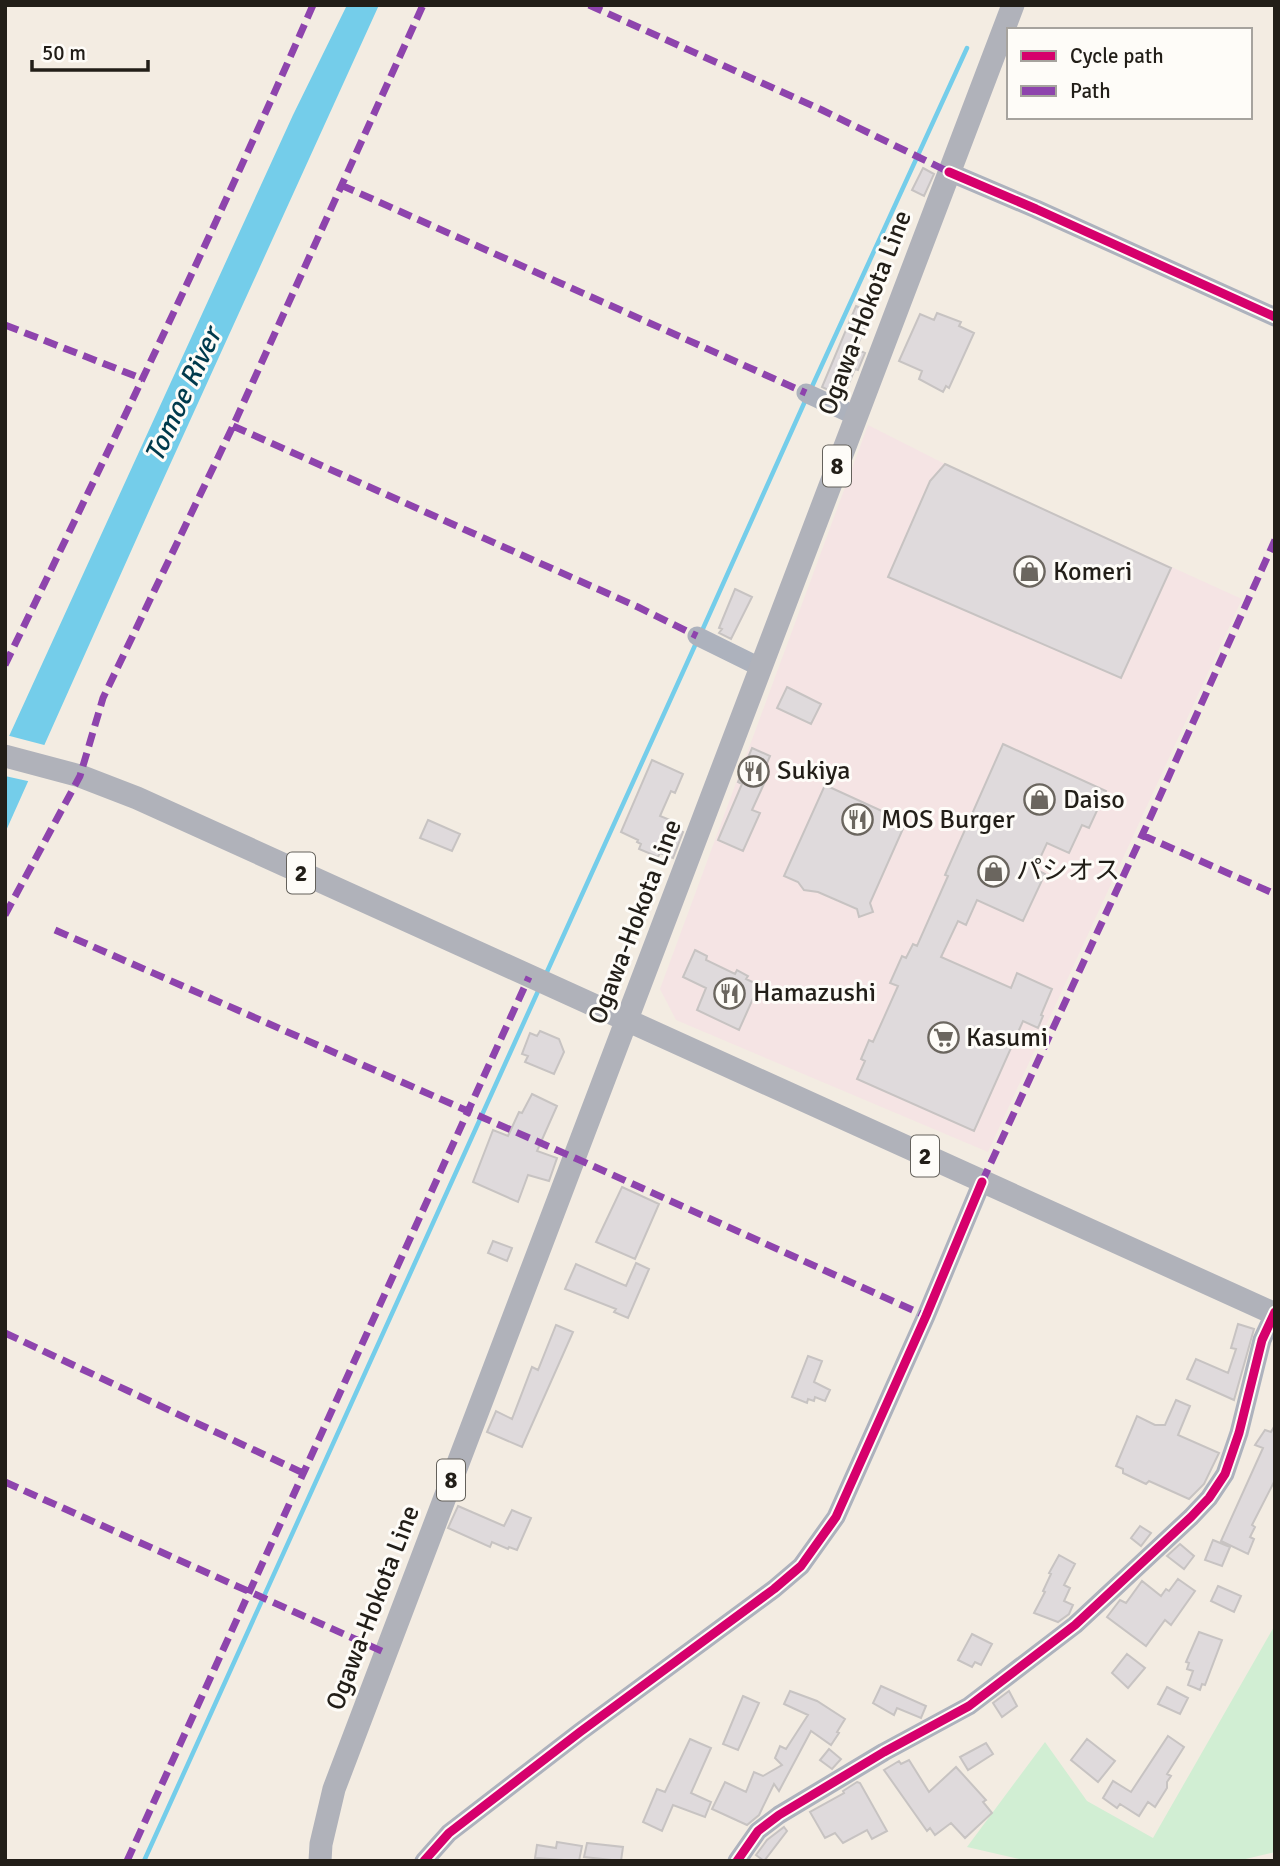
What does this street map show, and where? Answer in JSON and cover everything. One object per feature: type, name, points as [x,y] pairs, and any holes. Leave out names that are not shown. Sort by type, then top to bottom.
[{"type":"main road","name":"Ogawa-Hokota Line","points":[[320,1861],[321,1844],[334,1789],[1013,5]]},
{"type":"main road","name":"2","points":[[5,756],[107,785],[1275,1313]]},
{"type":"street","points":[[949,172],[1275,317]]},
{"type":"street","points":[[810,395],[856,416]]},
{"type":"street","points":[[701,637],[762,668]]},
{"type":"street","points":[[424,1861],[449,1833],[580,1732],[774,1590],[801,1566],[836,1517],[926,1316],[982,1182]]},
{"type":"street","points":[[739,1860],[758,1831],[779,1815],[884,1752],[969,1706],[1075,1625],[1191,1517],[1209,1498],[1225,1474],[1239,1433],[1262,1340],[1275,1313]]},
{"type":"shaded area","points":[[868,425],[945,464],[1242,599],[988,1152],[676,1020],[660,989]]},
{"type":"green space","points":[[1275,1625],[1275,1852],[1237,1861],[1028,1861],[967,1847],[1045,1742],[1087,1801],[1153,1838]]},
{"type":"water","name":"Tomoe River","points":[[347,5],[379,5],[5,833],[5,745],[293,115]]},
{"type":"pier","points":[[6,735],[48,746],[32,782],[5,776]]},
{"type":"building","points":[[923,168],[934,174],[924,196],[912,190]]},
{"type":"building","points":[[856,306],[871,313],[856,349],[865,353],[843,397],[822,387]]},
{"type":"building","points":[[937,313],[961,322],[959,326],[974,333],[949,388],[946,386],[943,392],[919,379],[922,371],[899,361],[920,314],[934,320]]},
{"type":"building","name":"Komeri","points":[[945,464],[1171,568],[1121,678],[888,577],[930,481]]},
{"type":"building","points":[[735,589],[752,597],[731,639],[719,633],[722,629],[719,628]]},
{"type":"building","points":[[787,687],[821,704],[811,724],[777,708]]},
{"type":"building","points":[[1003,744],[1106,791],[1089,828],[1082,825],[1069,853],[1047,843],[1035,869],[1045,874],[1023,921],[977,900],[966,925],[958,921],[941,957],[1011,988],[1017,973],[1052,989],[1038,1028],[1023,1021],[974,1131],[857,1079],[865,1061],[861,1059],[869,1040],[873,1042],[898,986],[890,983],[902,956],[906,958],[913,944],[917,946]]},
{"type":"building","points":[[752,748],[770,756],[763,773],[768,775],[752,810],[760,813],[743,851],[718,840],[742,784],[738,782]]},
{"type":"building","points":[[652,760],[683,774],[675,793],[671,791],[660,816],[675,822],[673,828],[683,832],[673,858],[660,853],[658,857],[639,849],[641,844],[638,840],[621,832]]},
{"type":"building","points":[[825,785],[906,822],[870,903],[873,912],[859,917],[857,909],[818,892],[804,890],[798,882],[784,876]]},
{"type":"building","points":[[428,820],[460,834],[452,851],[420,838]]},
{"type":"building","name":"Hamazushi","points":[[695,950],[707,956],[706,960],[735,974],[737,970],[748,976],[746,979],[759,985],[739,1030],[697,1010],[706,988],[683,977]]},
{"type":"building","points":[[540,1031],[559,1039],[564,1052],[554,1074],[525,1062],[528,1056],[522,1054],[530,1033],[537,1036]]},
{"type":"building","points":[[532,1094],[557,1106],[537,1151],[557,1158],[549,1181],[528,1175],[518,1202],[473,1182],[493,1130],[508,1136],[519,1112],[522,1113]]},
{"type":"building","points":[[622,1187],[659,1204],[635,1259],[596,1242]]},
{"type":"building","points":[[493,1241],[512,1248],[507,1261],[488,1253]]},
{"type":"building","points":[[636,1263],[649,1269],[628,1318],[614,1312],[616,1309],[565,1289],[576,1264],[626,1286]]},
{"type":"building","points":[[1238,1324],[1254,1329],[1234,1400],[1187,1379],[1196,1359],[1228,1373],[1236,1349],[1231,1348]]},
{"type":"building","points":[[556,1325],[573,1332],[522,1447],[487,1432],[496,1411],[512,1419],[532,1367],[538,1370]]},
{"type":"building","points":[[808,1356],[822,1361],[814,1382],[830,1390],[825,1401],[815,1397],[814,1401],[808,1399],[807,1403],[792,1397]]},
{"type":"building","points":[[1176,1400],[1190,1406],[1178,1435],[1219,1453],[1204,1484],[1189,1499],[1149,1481],[1146,1484],[1123,1473],[1123,1469],[1116,1466],[1137,1416],[1155,1425],[1165,1425]]},
{"type":"building","points":[[1275,1425],[1275,1480],[1252,1525],[1255,1527],[1250,1537],[1254,1539],[1248,1554],[1221,1541],[1263,1448],[1255,1445],[1265,1430],[1271,1432]]},
{"type":"building","points":[[458,1506],[504,1526],[512,1510],[531,1518],[517,1550],[492,1542],[490,1547],[448,1528]]},
{"type":"building","points":[[1140,1526],[1151,1533],[1141,1546],[1131,1538]]},
{"type":"building","points":[[1213,1540],[1230,1547],[1222,1566],[1205,1560]]},
{"type":"building","points":[[1180,1544],[1194,1556],[1184,1569],[1167,1556]]},
{"type":"building","points":[[1059,1555],[1075,1564],[1064,1585],[1070,1588],[1064,1601],[1073,1605],[1069,1614],[1058,1622],[1034,1613]]},
{"type":"building","points":[[1178,1579],[1195,1591],[1171,1625],[1165,1620],[1146,1646],[1107,1617],[1120,1600],[1126,1603],[1142,1581],[1161,1596],[1166,1589],[1169,1591]]},
{"type":"building","points":[[1218,1586],[1241,1596],[1234,1612],[1211,1601]]},
{"type":"building","points":[[1199,1632],[1222,1640],[1205,1685],[1202,1684],[1200,1690],[1188,1685],[1193,1671],[1187,1669],[1189,1663],[1186,1662]]},
{"type":"building","points":[[972,1634],[992,1644],[981,1665],[975,1662],[972,1667],[958,1660]]},
{"type":"building","points":[[1127,1654],[1145,1668],[1128,1688],[1112,1673]]},
{"type":"building","points":[[881,1686],[926,1706],[921,1718],[897,1708],[894,1715],[873,1703]]},
{"type":"building","points":[[1167,1687],[1188,1698],[1180,1714],[1158,1704]]},
{"type":"building","points":[[790,1691],[817,1701],[845,1719],[837,1732],[839,1733],[831,1745],[811,1731],[779,1791],[774,1784],[759,1815],[747,1825],[712,1809],[725,1782],[746,1792],[754,1772],[763,1776],[782,1765],[775,1758],[780,1746],[786,1749],[808,1715],[784,1704]]},
{"type":"building","points":[[1009,1691],[1017,1706],[1002,1717],[993,1703]]},
{"type":"building","points":[[743,1696],[759,1703],[738,1750],[723,1744]]},
{"type":"building","points":[[1168,1736],[1184,1747],[1167,1774],[1171,1776],[1167,1788],[1155,1807],[1148,1802],[1139,1816],[1120,1804],[1117,1808],[1103,1798],[1113,1781],[1131,1792]]},
{"type":"building","points":[[690,1739],[711,1748],[691,1793],[711,1802],[705,1817],[673,1805],[662,1831],[643,1822],[657,1789],[665,1792]]},
{"type":"building","points":[[1087,1739],[1115,1761],[1098,1782],[1071,1760]]},
{"type":"building","points":[[986,1743],[993,1754],[968,1770],[960,1757]]},
{"type":"building","points":[[829,1749],[841,1759],[832,1769],[820,1760]]},
{"type":"building","points":[[909,1760],[929,1792],[956,1767],[986,1800],[983,1802],[992,1813],[965,1838],[951,1823],[935,1835],[930,1828],[927,1831],[884,1770],[899,1761],[901,1764]]},
{"type":"building","points":[[857,1782],[887,1831],[872,1839],[867,1830],[843,1843],[835,1833],[825,1838],[810,1812],[844,1793],[843,1791]]},
{"type":"building","points":[[784,1827],[787,1831],[764,1861],[756,1855],[767,1840]]},
{"type":"building","points":[[557,1842],[582,1846],[579,1861],[535,1858],[537,1845],[556,1848]]},
{"type":"building","points":[[587,1843],[623,1847],[621,1861],[584,1857]]},
{"type":"waterway","points":[[810,391],[967,48]]},
{"type":"waterway","points":[[701,633],[806,399]]},
{"type":"waterway","points":[[546,974],[697,641]]},
{"type":"waterway","points":[[144,1861],[539,989]]},
{"type":"marked path","points":[[5,665],[201,254],[313,5]]},
{"type":"marked path","points":[[5,915],[80,776],[103,698],[233,426],[423,5]]},
{"type":"marked path","points":[[589,5],[822,110],[949,172]]},
{"type":"marked path","points":[[341,185],[806,393]]},
{"type":"marked path","points":[[5,325],[143,379]]},
{"type":"marked path","points":[[233,426],[697,636]]},
{"type":"marked path","points":[[982,1182],[1275,540]]},
{"type":"marked path","points":[[1142,835],[1275,894]]},
{"type":"marked path","points":[[55,930],[575,1158],[926,1316]]},
{"type":"marked path","points":[[127,1861],[529,977]]},
{"type":"marked path","points":[[5,1333],[303,1473]]},
{"type":"marked path","points":[[5,1482],[386,1653]]},
{"type":"cycle path","points":[[949,172],[1275,317]]},
{"type":"cycle path","points":[[424,1861],[449,1833],[801,1566],[836,1517],[926,1316],[982,1182]]},
{"type":"cycle path","points":[[737,1861],[758,1831],[779,1815],[884,1752],[969,1706],[1075,1625],[1191,1517],[1209,1498],[1225,1474],[1239,1433],[1262,1340],[1275,1312]]},
{"type":"place","name":"Komeri","points":[[1030,572]]},
{"type":"place","name":"Sukiya","points":[[754,771]]},
{"type":"place","name":"Daiso","points":[[1040,800]]},
{"type":"place","name":"MOS Burger","points":[[858,820]]},
{"type":"place","name":"パシオス","points":[[993,871]]},
{"type":"place","name":"Hamazushi","points":[[730,993]]},
{"type":"place","name":"Kasumi","points":[[943,1038]]}]
